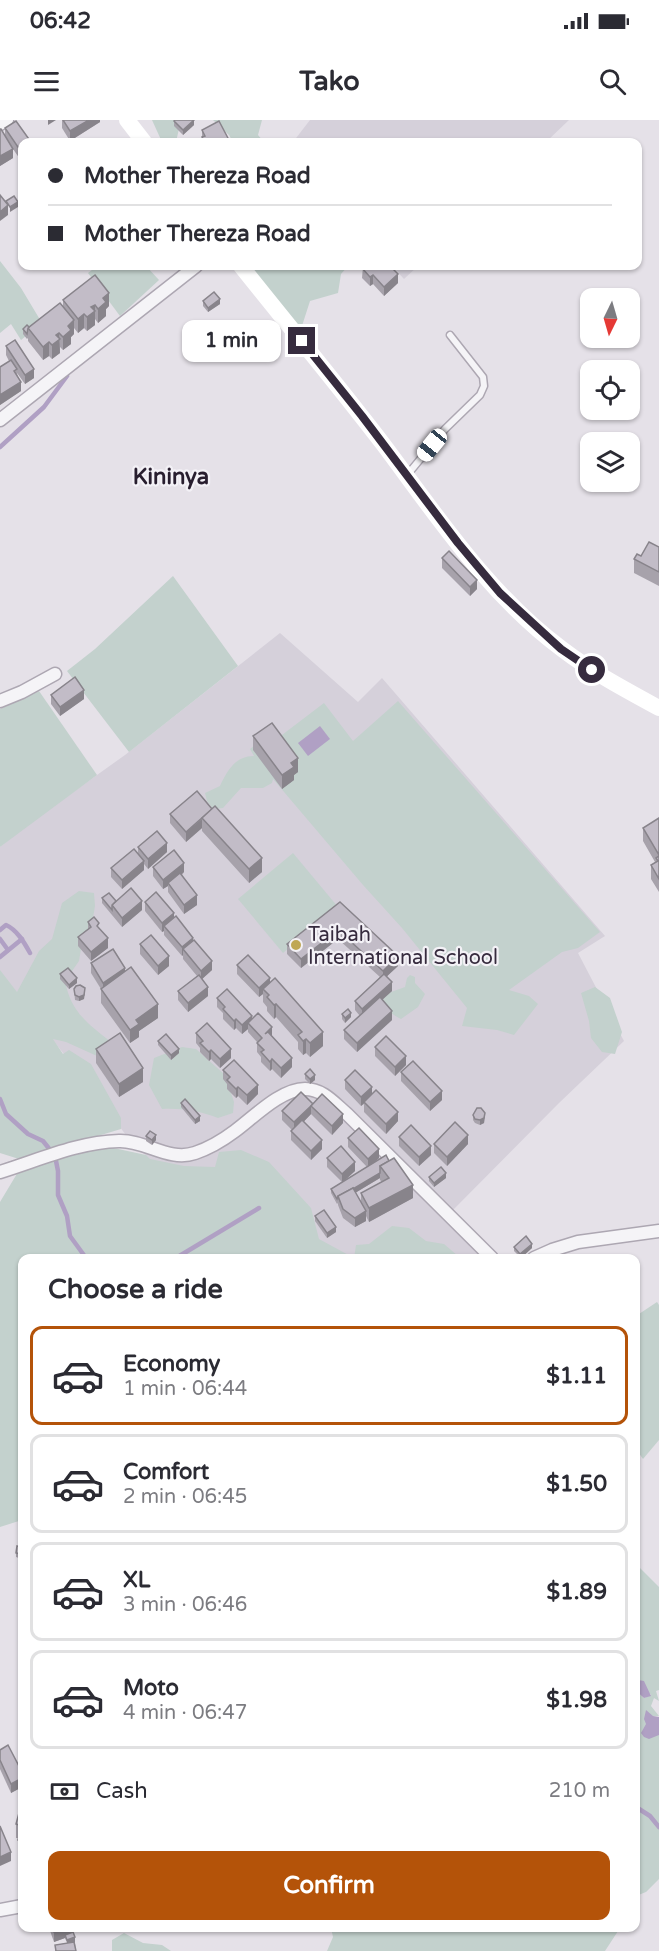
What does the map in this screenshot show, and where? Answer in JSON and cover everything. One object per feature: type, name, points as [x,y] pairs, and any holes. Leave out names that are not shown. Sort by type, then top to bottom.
[{"type":"street","points":[[0,124],[7,120]]},
{"type":"street","points":[[127,120],[141,138]]},
{"type":"street","points":[[0,420],[191,270]]},
{"type":"street","points":[[245,270],[493,585],[561,649],[592,670],[659,708]]},
{"type":"street","points":[[0,701],[56,674]]},
{"type":"street","points":[[0,1172],[61,1152],[110,1142],[123,1141],[165,1153],[189,1155],[217,1143],[283,1095],[304,1089],[316,1091],[325,1095],[347,1114],[488,1254]]},
{"type":"street","points":[[543,1254],[578,1242],[659,1231]]},
{"type":"street","points":[[0,1910],[18,1907]]},
{"type":"lane","points":[[407,476],[445,429],[480,395],[484,386],[483,376],[450,335]]},
{"type":"shaded area","points":[[152,120],[181,120],[177,138],[160,138]]},
{"type":"shaded area","points":[[213,120],[262,120],[258,135],[261,138],[231,138]]},
{"type":"shaded area","points":[[310,120],[569,120],[550,138],[296,138]]},
{"type":"shaded area","points":[[0,261],[21,288],[42,323],[21,340],[11,324],[0,333]]},
{"type":"shaded area","points":[[92,270],[150,270],[159,280],[120,316],[88,273]]},
{"type":"shaded area","points":[[243,270],[344,270],[341,274],[338,293],[310,301],[301,329]]},
{"type":"shaded area","points":[[396,270],[414,270],[404,279]]},
{"type":"shaded area","points":[[173,576],[238,666],[129,752],[67,671],[95,649]]},
{"type":"shaded area","name":"Taibah International School","points":[[280,633],[358,702],[382,678],[605,936],[578,953],[624,1041],[453,1210],[492,1254],[276,1254],[149,1159],[126,1135],[0,971],[0,847],[20,830],[125,755]]},
{"type":"shaded area","points":[[39,691],[97,775],[0,847],[0,709]]},
{"type":"shaded area","points":[[398,701],[600,932],[578,948],[562,952],[509,990],[529,996],[538,1004],[514,1035],[497,1030],[462,1026],[467,1008],[402,928],[273,779],[272,783],[263,788],[241,788],[223,808],[213,809],[207,801],[205,793],[220,786],[232,765],[254,756],[250,749],[272,732],[278,738],[324,703],[353,741]]},
{"type":"shaded area","points":[[320,726],[330,739],[308,756],[298,743]]},
{"type":"shaded area","points":[[293,853],[338,907],[283,953],[238,899]]},
{"type":"shaded area","points":[[79,891],[94,893],[95,906],[92,924],[82,943],[79,961],[65,981],[71,1001],[81,1016],[111,1042],[97,1056],[66,1042],[53,1039],[63,1054],[69,1050],[91,1064],[121,1118],[121,1129],[19,1159],[0,1153],[0,970],[17,992],[39,951],[52,939],[62,903]]},
{"type":"shaded area","points":[[410,975],[415,977],[415,983],[425,994],[418,1007],[401,1019],[388,1010],[380,996],[405,987]]},
{"type":"shaded area","points":[[595,987],[610,998],[622,1032],[615,1054],[602,1052],[591,1038],[581,993]]},
{"type":"shaded area","points":[[182,1047],[196,1049],[225,1075],[234,1102],[233,1113],[218,1118],[190,1110],[162,1109],[149,1085],[154,1058]]},
{"type":"shaded area","points":[[109,1147],[184,1166],[215,1167],[219,1152],[241,1150],[269,1162],[311,1208],[319,1239],[347,1254],[18,1254],[18,1521],[0,1527],[0,1202],[18,1172],[65,1157]]},
{"type":"shaded area","points":[[392,1226],[409,1228],[426,1241],[444,1244],[456,1254],[355,1254],[356,1245],[369,1244]]},
{"type":"shaded area","points":[[657,1302],[659,1305],[659,1440],[643,1459],[640,1455],[640,1313]]},
{"type":"shaded area","points":[[640,1568],[659,1587],[659,1690],[656,1691],[659,1701],[654,1698],[651,1706],[659,1716],[653,1716],[656,1735],[659,1735],[659,1879],[646,1892],[640,1894],[640,1694],[644,1698],[651,1695],[640,1682]]},
{"type":"shaded area","points":[[640,1680],[644,1681],[651,1696],[644,1698],[640,1694]]},
{"type":"shaded area","points":[[646,1710],[653,1716],[659,1717],[659,1735],[649,1739],[641,1733],[646,1724],[644,1719]]},
{"type":"shaded area","points":[[332,1932],[617,1932],[605,1951],[327,1951],[333,1937]]},
{"type":"shaded area","points":[[124,1933],[143,1943],[162,1945],[171,1951],[112,1951],[112,1940]]},
{"type":"building","points":[[63,120],[89,120],[70,131]]},
{"type":"building","points":[[175,120],[194,120],[183,130]]},
{"type":"building","points":[[16,121],[28,138],[18,138],[18,147],[5,128]]},
{"type":"building","points":[[219,121],[228,138],[202,138],[205,136],[202,130]]},
{"type":"building","points":[[0,129],[13,149],[0,156]]},
{"type":"building","points":[[0,195],[8,205],[0,212]]},
{"type":"building","points":[[14,196],[18,202],[10,207],[6,201]]},
{"type":"building","points":[[364,270],[394,270],[398,274],[384,287],[373,275],[370,277]]},
{"type":"building","points":[[95,275],[109,293],[103,298],[106,302],[98,309],[95,305],[91,307],[95,311],[87,317],[84,314],[78,319],[63,300]]},
{"type":"building","points":[[214,292],[220,299],[208,308],[203,301]]},
{"type":"building","points":[[60,303],[74,320],[68,326],[71,330],[63,337],[59,333],[56,335],[60,339],[52,345],[49,342],[43,347],[28,328]]},
{"type":"building","points":[[27,325],[29,327],[27,334],[23,329]]},
{"type":"building","points":[[15,340],[34,369],[25,375],[6,346]]},
{"type":"building","points":[[11,360],[17,369],[14,371],[21,382],[0,395],[0,367]]},
{"type":"building","points":[[649,542],[659,547],[659,572],[634,559],[637,554],[641,556]]},
{"type":"building","points":[[449,551],[477,580],[470,587],[442,558]]},
{"type":"building","points":[[75,677],[84,690],[60,707],[51,695]]},
{"type":"building","points":[[272,723],[298,758],[291,763],[294,767],[282,775],[253,736]]},
{"type":"building","points":[[197,791],[212,809],[186,832],[170,814]]},
{"type":"building","points":[[215,806],[262,858],[249,869],[202,818]]},
{"type":"building","points":[[659,818],[659,855],[643,828]]},
{"type":"building","points":[[157,831],[167,843],[148,859],[138,847]]},
{"type":"building","points":[[134,849],[144,861],[122,880],[111,868]]},
{"type":"building","points":[[174,850],[184,863],[163,880],[153,867]]},
{"type":"building","points":[[659,856],[659,879],[651,865],[658,861],[656,858]]},
{"type":"building","points":[[180,873],[197,895],[184,905],[168,883]]},
{"type":"building","points":[[131,888],[142,901],[122,918],[112,905]]},
{"type":"building","points":[[156,892],[174,913],[162,923],[145,902]]},
{"type":"building","points":[[109,893],[116,901],[112,905],[112,910],[102,898]]},
{"type":"building","points":[[340,902],[398,956],[383,971],[338,930],[301,959],[287,944]]},
{"type":"building","points":[[176,916],[193,938],[182,947],[164,926]]},
{"type":"building","points":[[94,917],[99,923],[97,926],[108,938],[91,952],[78,937],[91,927],[88,922]]},
{"type":"building","points":[[151,935],[169,956],[158,966],[140,944]]},
{"type":"building","points":[[194,940],[212,961],[201,971],[183,949]]},
{"type":"building","points":[[113,949],[125,968],[103,983],[91,963]]},
{"type":"building","points":[[248,955],[270,978],[259,988],[237,965]]},
{"type":"building","points":[[131,967],[158,1004],[136,1020],[139,1024],[130,1030],[101,989]]},
{"type":"building","points":[[68,968],[77,978],[69,985],[60,974]]},
{"type":"building","points":[[384,974],[392,982],[362,1009],[355,1001]]},
{"type":"building","points":[[199,975],[208,987],[188,1003],[178,991]]},
{"type":"building","points":[[275,978],[323,1032],[310,1043],[306,1039],[303,1041],[298,1035],[302,1032],[267,997],[269,995],[263,989]]},
{"type":"building","points":[[80,985],[85,988],[84,995],[79,997],[75,995],[74,989]]},
{"type":"building","points":[[227,989],[252,1016],[242,1025],[236,1019],[234,1021],[217,998]]},
{"type":"building","points":[[380,997],[392,1011],[357,1043],[344,1030]]},
{"type":"building","points":[[348,1009],[351,1013],[345,1018],[342,1014]]},
{"type":"building","points":[[258,1013],[272,1027],[265,1034],[268,1032],[292,1058],[281,1068],[272,1059],[270,1062],[261,1052],[264,1050],[257,1043],[262,1038],[248,1023]]},
{"type":"building","points":[[207,1023],[231,1049],[220,1059],[200,1043],[203,1041],[196,1033]]},
{"type":"building","points":[[120,1033],[143,1068],[119,1084],[96,1049]]},
{"type":"building","points":[[166,1034],[179,1049],[171,1055],[158,1041]]},
{"type":"building","points":[[386,1036],[406,1056],[395,1067],[375,1047]]},
{"type":"building","points":[[234,1060],[258,1085],[247,1095],[227,1080],[230,1077],[223,1070]]},
{"type":"building","points":[[413,1061],[442,1091],[430,1102],[401,1072]]},
{"type":"building","points":[[310,1069],[315,1075],[310,1079],[305,1074]]},
{"type":"building","points":[[355,1070],[372,1087],[361,1097],[345,1080]]},
{"type":"building","points":[[376,1090],[398,1112],[386,1124],[364,1102]]},
{"type":"building","points":[[301,1092],[313,1104],[294,1122],[282,1111]]},
{"type":"building","points":[[322,1094],[343,1114],[332,1126],[311,1106]]},
{"type":"building","points":[[185,1099],[200,1116],[195,1120],[181,1103]]},
{"type":"building","points":[[477,1108],[481,1108],[485,1113],[484,1118],[480,1120],[475,1119],[473,1115]]},
{"type":"building","points":[[302,1120],[322,1140],[311,1151],[291,1131]]},
{"type":"building","points":[[455,1122],[468,1135],[447,1157],[434,1144]]},
{"type":"building","points":[[411,1125],[431,1146],[419,1157],[399,1137]]},
{"type":"building","points":[[359,1128],[379,1149],[368,1159],[348,1138]]},
{"type":"building","points":[[150,1131],[156,1135],[152,1140],[146,1136]]},
{"type":"building","points":[[341,1146],[355,1162],[342,1174],[327,1158]]},
{"type":"building","points":[[386,1155],[389,1161],[380,1166],[380,1173],[338,1196],[337,1199],[331,1189]]},
{"type":"building","points":[[394,1158],[413,1185],[369,1208],[361,1193],[389,1178],[380,1166]]},
{"type":"building","points":[[441,1167],[446,1173],[434,1183],[429,1177]]},
{"type":"building","points":[[353,1188],[366,1211],[355,1218],[343,1209],[338,1196]]},
{"type":"building","points":[[324,1210],[336,1227],[327,1233],[315,1216]]},
{"type":"building","points":[[526,1236],[532,1244],[520,1254],[514,1247]]},
{"type":"building","points":[[8,1745],[18,1764],[18,1780],[11,1784],[0,1760],[0,1750]]},
{"type":"building","points":[[0,1826],[11,1852],[0,1857]]},
{"type":"building","points":[[73,1932],[75,1937],[67,1940],[65,1935]]},
{"type":"building","points":[[74,1942],[76,1951],[56,1951],[55,1945]]},
{"type":"waterway","points":[[0,447],[44,407],[67,376]]},
{"type":"waterway","points":[[0,930],[6,925],[14,930],[30,953]]},
{"type":"waterway","points":[[0,939],[8,950]]},
{"type":"waterway","points":[[0,957],[22,939]]},
{"type":"waterway","points":[[0,1099],[6,1114],[28,1134],[43,1141],[55,1156],[58,1171],[58,1195],[67,1216],[70,1236],[83,1254]]},
{"type":"waterway","points":[[183,1254],[259,1208]]},
{"type":"waterway","points":[[640,1810],[650,1816],[659,1827]]},
{"type":"place","name":"Taibah International School","points":[[296,945]]},
{"type":"district","name":"Kininya","points":[[171,476]]},
{"type":"route","points":[[302,341],[458,543],[500,593],[561,649],[592,670]]}]
